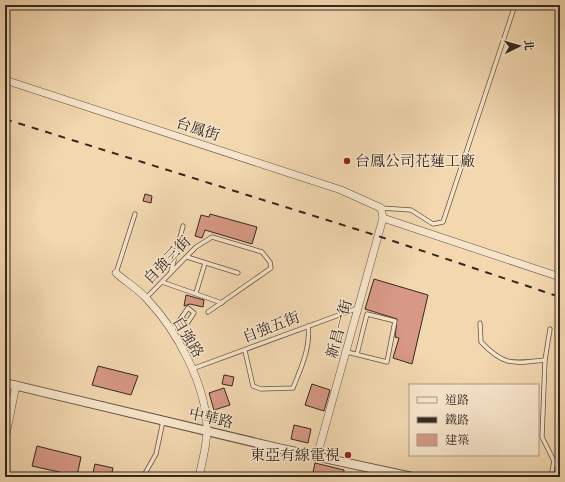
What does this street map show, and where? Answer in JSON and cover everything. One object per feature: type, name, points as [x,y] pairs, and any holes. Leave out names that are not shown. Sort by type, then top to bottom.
[{"type":"street","name":"台鳳街","points":[[5,80],[341,190],[381,208]]},
{"type":"street","name":"新昌一街","points":[[318,456],[383,218],[381,208]]},
{"type":"street","points":[[383,218],[560,277]]},
{"type":"street","name":"自強路","points":[[116,273],[146,298],[172,331],[192,369],[206,416],[207,431],[199,477]]},
{"type":"street","name":"中華路","points":[[5,383],[163,421],[407,476]]},
{"type":"street","points":[[5,440],[16,385]]},
{"type":"lane","points":[[381,208],[411,210],[433,224],[443,222],[516,5]]},
{"type":"lane","points":[[116,273],[134,214]]},
{"type":"lane","points":[[170,273],[183,226]]},
{"type":"lane","name":"自強三街","points":[[146,298],[186,256],[204,240],[212,237],[262,252],[270,262],[271,268],[222,302]]},
{"type":"lane","points":[[186,256],[238,273]]},
{"type":"lane","points":[[196,293],[205,263]]},
{"type":"lane","points":[[162,282],[222,302]]},
{"type":"lane","points":[[208,312],[222,302]]},
{"type":"lane","name":"自強五街","points":[[192,369],[358,308]]},
{"type":"lane","points":[[347,352],[387,362],[395,321],[367,314],[357,354]]},
{"type":"lane","points":[[172,331],[181,318]]},
{"type":"lane","points":[[480,323],[481,342],[492,354],[511,363],[545,360]]},
{"type":"lane","points":[[245,350],[253,386],[261,389],[293,388],[301,369],[310,338],[308,326]]},
{"type":"lane","points":[[550,329],[545,360],[540,437],[554,461],[551,477]]},
{"type":"lane","points":[[143,477],[156,454],[163,421]]},
{"type":"building","points":[[145,194],[152,196],[151,203],[143,201]]},
{"type":"building","points":[[210,214],[257,227],[252,244],[205,230],[202,238],[195,236],[201,215],[209,217]]},
{"type":"building","points":[[374,279],[428,295],[412,364],[393,358],[399,338],[395,337],[397,319],[365,309]]},
{"type":"building","points":[[186,295],[204,300],[203,307],[190,304],[184,306]]},
{"type":"building","points":[[98,366],[138,376],[131,395],[92,385]]},
{"type":"building","points":[[224,375],[234,377],[232,386],[222,384]]},
{"type":"building","points":[[312,384],[330,390],[324,411],[305,405]]},
{"type":"building","points":[[224,388],[230,405],[214,410],[209,393]]},
{"type":"building","points":[[294,425],[311,429],[308,443],[291,439]]},
{"type":"building","points":[[37,446],[81,457],[77,476],[32,466]]},
{"type":"building","points":[[315,463],[344,470],[343,477],[312,477]]},
{"type":"building","points":[[95,464],[113,468],[111,477],[92,477]]},
{"type":"railway","points":[[5,119],[378,236],[560,297]]},
{"type":"place","name":"台鳳公司花蓮工廠","points":[[347,161]]},
{"type":"place","name":"東亞有線電視","points":[[348,455]]}]
